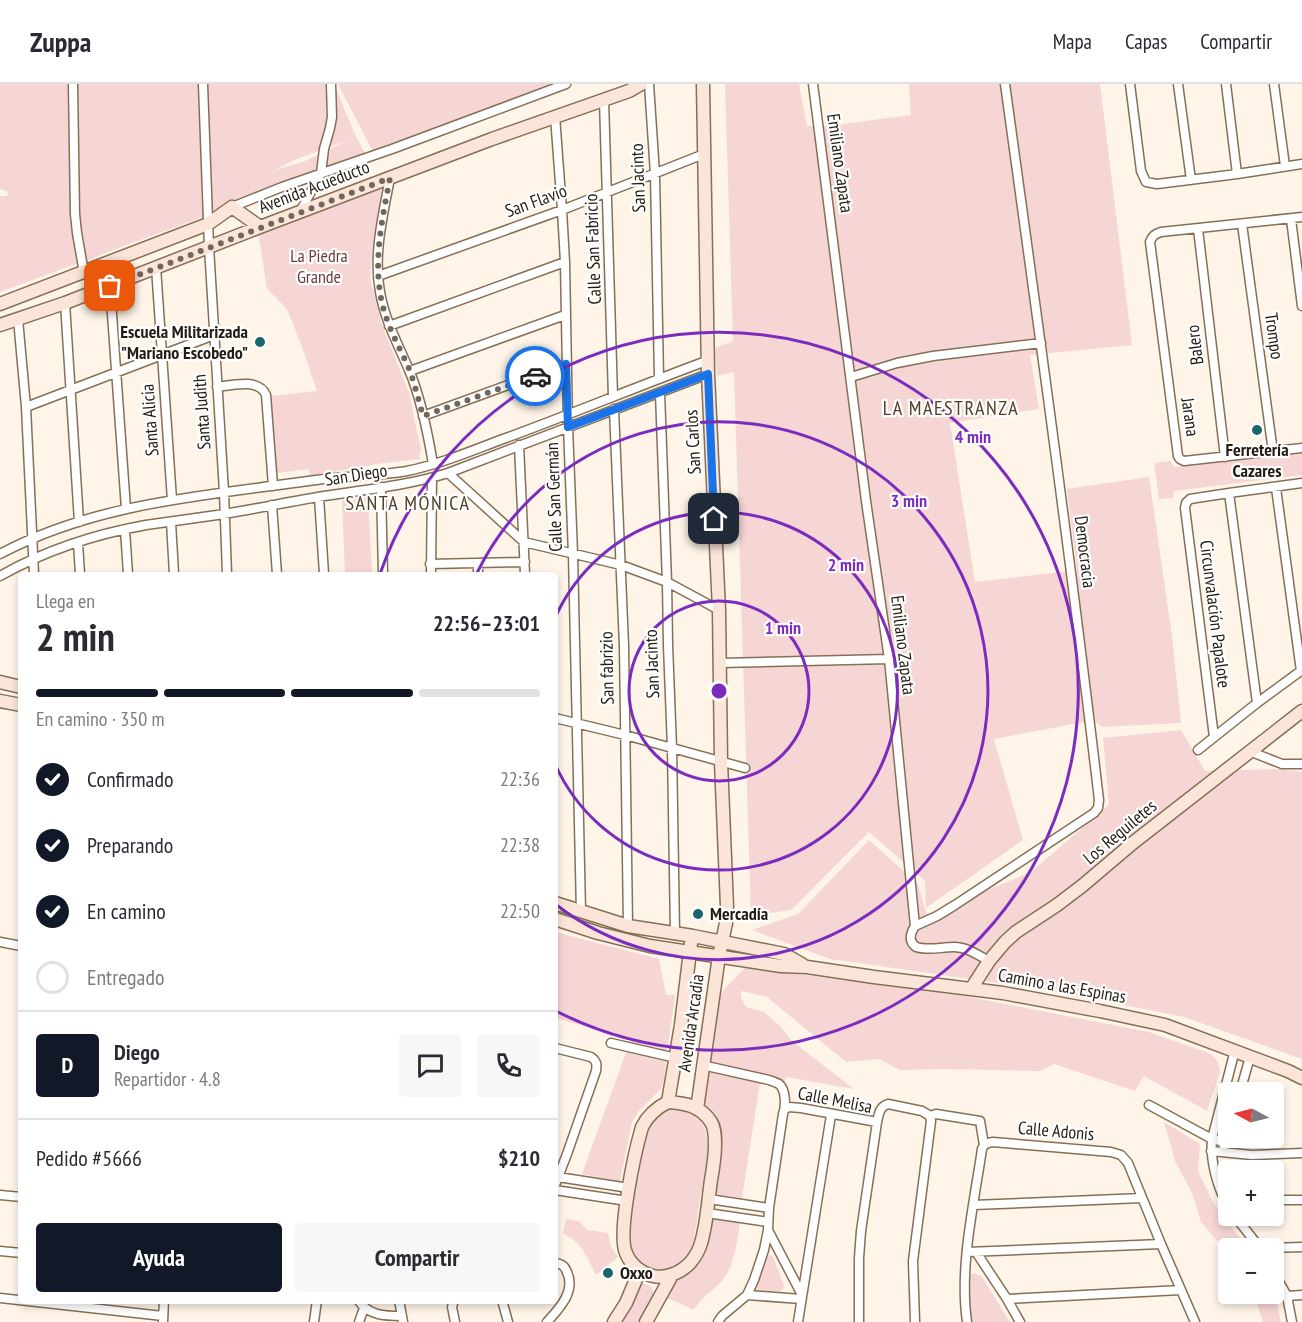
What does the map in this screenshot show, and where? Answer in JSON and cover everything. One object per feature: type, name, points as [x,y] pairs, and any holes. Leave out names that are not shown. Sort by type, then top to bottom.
[{"type":"street","points":[[73,84],[76,233],[84,273]]},
{"type":"street","name":"Santa Judith","points":[[203,84],[209,247],[227,572]]},
{"type":"street","points":[[300,212],[321,173],[332,117],[331,84]]},
{"type":"street","name":"Avenida Acueducto","points":[[0,304],[208,224],[232,207],[566,84]]},
{"type":"street","name":"Avenida Acueducto","points":[[0,325],[65,303],[390,178],[628,91],[641,84]]},
{"type":"street","name":"San Jacinto","points":[[649,84],[655,174],[659,378]]},
{"type":"street","name":"San Carlos","points":[[703,84],[708,374],[727,906],[722,942]]},
{"type":"street","name":"Emiliano Zapata","points":[[813,84],[866,501],[889,659],[915,926],[910,936],[916,947],[968,949],[989,961]]},
{"type":"street","name":"Democracia","points":[[915,926],[937,916],[1094,813],[1098,808],[1099,800],[1073,585],[1005,84]]},
{"type":"street","points":[[1130,84],[1141,171],[1146,182],[1157,184],[1302,164]]},
{"type":"street","points":[[1179,84],[1191,180]]},
{"type":"street","points":[[1226,84],[1237,174]]},
{"type":"street","points":[[1274,84],[1285,166]]},
{"type":"street","name":"Calle San Fabricio","points":[[604,100],[613,397]]},
{"type":"street","name":"Calle San Germán","points":[[555,116],[565,262],[581,912]]},
{"type":"street","name":"San Flavio","points":[[378,276],[562,210],[704,154]]},
{"type":"street","points":[[390,178],[380,237],[378,276],[389,326],[410,371],[423,416],[433,464]]},
{"type":"street","points":[[232,207],[260,227]]},
{"type":"street","points":[[1198,229],[1302,218]]},
{"type":"street","points":[[1291,219],[1302,306]]},
{"type":"street","name":"Trompo","points":[[1242,224],[1272,452]]},
{"type":"street","name":"Jarana","points":[[1198,229],[1156,234],[1152,237],[1151,249],[1178,456],[1184,460],[1225,457]]},
{"type":"street","name":"Balero","points":[[1198,229],[1225,457]]},
{"type":"street","points":[[389,326],[565,262]]},
{"type":"street","name":"Santa Alicia","points":[[156,267],[172,500]]},
{"type":"street","points":[[110,286],[126,509]]},
{"type":"street","points":[[65,303],[79,522]]},
{"type":"street","points":[[410,371],[565,315]]},
{"type":"street","points":[[18,319],[26,407],[34,572]]},
{"type":"street","points":[[26,407],[214,334]]},
{"type":"street","points":[[851,377],[897,363],[933,356],[1041,343]]},
{"type":"street","name":"San Diego","points":[[0,554],[32,539],[79,522],[126,509],[224,492],[406,471],[433,464],[568,416],[709,360]]},
{"type":"street","points":[[423,416],[566,364]]},
{"type":"street","name":"San Diego","points":[[0,576],[34,559],[78,543],[125,530],[432,478],[708,374]]},
{"type":"street","points":[[217,387],[248,384],[262,388],[264,391],[273,486]]},
{"type":"street","name":"San Jacinto","points":[[660,393],[672,748],[675,933]]},
{"type":"street","name":"San fabrizio","points":[[614,409],[624,646],[628,926]]},
{"type":"street","points":[[519,445],[525,572]]},
{"type":"street","points":[[1225,457],[1302,448]]},
{"type":"street","points":[[448,473],[524,542],[621,565],[667,582],[718,610]]},
{"type":"street","points":[[431,572],[432,478]]},
{"type":"street","name":"Circunvalación Papalote","points":[[1214,737],[1186,503],[1190,500],[1229,493],[1302,483]]},
{"type":"street","points":[[381,488],[383,572]]},
{"type":"street","points":[[1276,488],[1301,670]]},
{"type":"street","points":[[1229,493],[1257,703]]},
{"type":"street","points":[[319,497],[324,572]]},
{"type":"street","points":[[272,505],[276,572]]},
{"type":"street","points":[[171,522],[174,572]]},
{"type":"street","points":[[125,530],[128,572]]},
{"type":"street","points":[[78,543],[80,572]]},
{"type":"street","points":[[430,564],[525,562]]},
{"type":"street","points":[[478,563],[478,572]]},
{"type":"street","points":[[720,663],[889,659]]},
{"type":"street","name":"Circunvalación Papalote","points":[[1214,737],[1301,670]]},
{"type":"street","points":[[0,682],[18,686]]},
{"type":"street","points":[[0,701],[18,704]]},
{"type":"street","name":"Los Reguiletes","points":[[971,989],[989,961],[1016,932],[1082,886],[1134,842],[1302,711]]},
{"type":"street","points":[[558,719],[745,768]]},
{"type":"street","points":[[1198,750],[1214,737]]},
{"type":"street","points":[[1249,752],[1282,764],[1302,764]]},
{"type":"street","name":"Camino a las Espinas","points":[[558,904],[628,926],[784,954],[807,967]]},
{"type":"street","name":"Camino a las Espinas","points":[[558,920],[650,946],[781,966],[807,967],[971,989],[1055,1002],[1166,1025],[1302,1078]]},
{"type":"street","name":"Avenida Arcadia","points":[[668,1102],[693,936]]},
{"type":"street","points":[[0,942],[18,945]]},
{"type":"street","name":"Avenida Arcadia","points":[[697,1108],[722,942]]},
{"type":"street","points":[[610,1043],[676,1058]]},
{"type":"street","points":[[558,1049],[591,1057],[597,1065],[558,1176]]},
{"type":"street","points":[[1218,1177],[1211,1151],[1212,1139],[1235,1050]]},
{"type":"street","points":[[1243,1082],[1250,1057]]},
{"type":"street","points":[[702,1065],[778,1083],[782,1087],[785,1109]]},
{"type":"street","points":[[668,1102],[688,1104],[697,1108],[712,1124],[716,1145],[703,1235],[697,1254],[684,1269],[672,1275],[653,1276],[640,1270],[629,1260],[623,1241],[629,1188],[642,1127],[652,1112],[668,1102]]},
{"type":"street","points":[[877,1122],[880,1109],[888,1104],[922,1111],[930,1118]]},
{"type":"street","points":[[1149,1105],[1218,1140]]},
{"type":"street","name":"Calle Melisa","points":[[718,1322],[747,1295],[759,1264],[768,1226],[783,1114],[785,1109],[794,1107],[877,1122],[861,1231],[859,1322]]},
{"type":"street","points":[[915,1322],[913,1261],[930,1118],[936,1114],[980,1121],[984,1145],[974,1205],[972,1252],[964,1295],[967,1322]]},
{"type":"street","points":[[798,1322],[831,1115]]},
{"type":"street","name":"Calle Adonis","points":[[984,1145],[1004,1143],[1111,1152],[1121,1155],[1128,1163],[1195,1322]]},
{"type":"street","points":[[1214,1166],[1223,1148]]},
{"type":"street","points":[[1211,1151],[1252,1155],[1302,1154]]},
{"type":"street","points":[[558,1157],[567,1154]]},
{"type":"street","points":[[558,1181],[629,1188]]},
{"type":"street","points":[[558,1190],[627,1201]]},
{"type":"street","points":[[0,1195],[18,1197]]},
{"type":"street","points":[[974,1205],[1142,1198]]},
{"type":"street","points":[[709,1199],[770,1208]]},
{"type":"street","points":[[1284,1200],[1302,1200]]},
{"type":"street","points":[[706,1213],[768,1226],[801,1297]]},
{"type":"street","points":[[1243,1226],[1252,1238]]},
{"type":"street","points":[[972,1252],[1161,1244]]},
{"type":"street","points":[[1284,1248],[1302,1247]]},
{"type":"street","points":[[0,1251],[18,1253]]},
{"type":"street","points":[[972,1252],[1007,1299],[1020,1322]]},
{"type":"street","points":[[552,1320],[569,1293],[570,1286],[565,1267],[558,1263]]},
{"type":"street","points":[[789,1267],[807,1268]]},
{"type":"street","points":[[614,1322],[626,1303],[640,1270]]},
{"type":"street","points":[[646,1322],[672,1275]]},
{"type":"street","points":[[1007,1299],[1181,1290]]},
{"type":"street","points":[[1284,1291],[1292,1322]]},
{"type":"street","points":[[747,1295],[801,1297]]},
{"type":"street","points":[[1287,1296],[1302,1295]]},
{"type":"street","points":[[0,1298],[18,1300]]},
{"type":"street","points":[[47,1304],[163,1319],[164,1304]]},
{"type":"street","points":[[314,1322],[316,1304]]},
{"type":"street","points":[[359,1322],[361,1304],[381,1315],[403,1319],[400,1304]]},
{"type":"street","points":[[453,1304],[455,1322]]},
{"type":"street","points":[[503,1304],[508,1322]]},
{"type":"green space","points":[[0,84],[334,84],[356,137],[367,156],[0,292],[0,196],[8,196],[7,191],[0,189]],"holes":[[[348,140],[303,162],[275,170],[294,160]]]},
{"type":"green space","points":[[338,84],[551,84],[373,152]]},
{"type":"green space","points":[[725,84],[799,84],[807,126],[829,126],[911,115],[909,84],[1100,84],[1132,345],[1030,355],[1039,409],[950,423],[975,582],[1077,570],[1067,489],[1149,477],[1172,636],[1181,723],[1102,727],[1096,722],[1073,724],[994,739],[1023,840],[926,908],[925,881],[869,832],[791,910],[751,916],[734,372],[717,376],[715,348],[733,341]]},
{"type":"green space","name":"La Piedra Grande","points":[[379,188],[382,190],[370,278],[382,325],[410,395],[421,448],[419,459],[310,476],[309,469],[277,473],[271,396],[317,391],[287,309],[267,289],[258,231]]},
{"type":"green space","points":[[1302,453],[1302,475],[1174,491],[1173,498],[1159,499],[1154,463],[1170,461],[1174,467]]},
{"type":"green space","points":[[368,497],[372,572],[345,572],[342,500]]},
{"type":"green space","points":[[1181,730],[1205,771],[1281,769],[1302,772],[1302,1059],[1184,1017],[1048,990],[830,959],[752,930],[798,914],[869,840],[918,884],[927,915],[1031,872],[1109,805],[1103,738]]},
{"type":"green space","points":[[558,933],[659,959],[666,995],[675,995],[663,1084],[632,1122],[620,1182],[582,1174],[631,1039],[558,1019]]},
{"type":"green space","points":[[746,967],[964,996],[1149,1032],[1211,1054],[1218,1062],[1220,1072],[1207,1111],[1144,1076],[1135,1091],[1054,1064],[1040,1071],[900,1070],[879,1059],[846,1062],[767,997],[741,991],[746,1007],[764,1012],[792,1041],[854,1089],[786,1077],[784,1085],[760,1083],[742,1198],[713,1194],[718,1124],[702,1100],[718,1000],[725,988]]},
{"type":"green space","points":[[671,1108],[687,1111],[697,1117],[704,1126],[707,1137],[706,1163],[691,1249],[677,1264],[668,1268],[656,1269],[643,1264],[633,1255],[628,1243],[627,1228],[643,1131],[655,1117]]},
{"type":"green space","points":[[1164,1122],[1200,1144],[1198,1171],[1218,1209],[1218,1226],[1231,1226],[1242,1238],[1218,1238],[1218,1242],[1201,1222],[1192,1193],[1175,1161]]},
{"type":"green space","points":[[566,1219],[579,1221],[587,1230],[608,1233],[611,1247],[618,1257],[596,1275],[579,1245],[563,1234]]},
{"type":"green space","points":[[709,1219],[740,1222],[738,1238],[735,1254],[726,1276],[699,1302],[694,1310],[665,1297],[671,1285],[679,1277]]},
{"type":"green space","points":[[766,1255],[773,1257],[784,1285],[781,1291],[755,1291],[754,1287]]},
{"type":"green space","points":[[975,1273],[982,1277],[1010,1322],[969,1322],[968,1276]]},
{"type":"green space","points":[[641,1284],[650,1286],[653,1289],[653,1295],[638,1322],[620,1322]]},
{"type":"green space","points":[[1257,1304],[1277,1304],[1281,1322],[1263,1322]]},
{"type":"way so far","points":[[110,286],[390,178],[378,256],[380,291],[389,326],[410,371],[423,416],[535,376]]},
{"type":"place","name":"Escuela Militarizada \"Mariano Escobedo\"","points":[[260,342]]},
{"type":"place","name":"Ferretería Cazares","points":[[1257,430]]},
{"type":"place","name":"Mercadía","points":[[698,914]]},
{"type":"place","name":"Oxxo","points":[[608,1273]]},
{"type":"district","name":"LA MAESTRANZA","points":[[951,408]]},
{"type":"district","name":"SANTA MÓNICA","points":[[408,503]]},
{"type":"route","points":[[535,376],[566,364],[568,427],[708,374],[714,519]]}]
